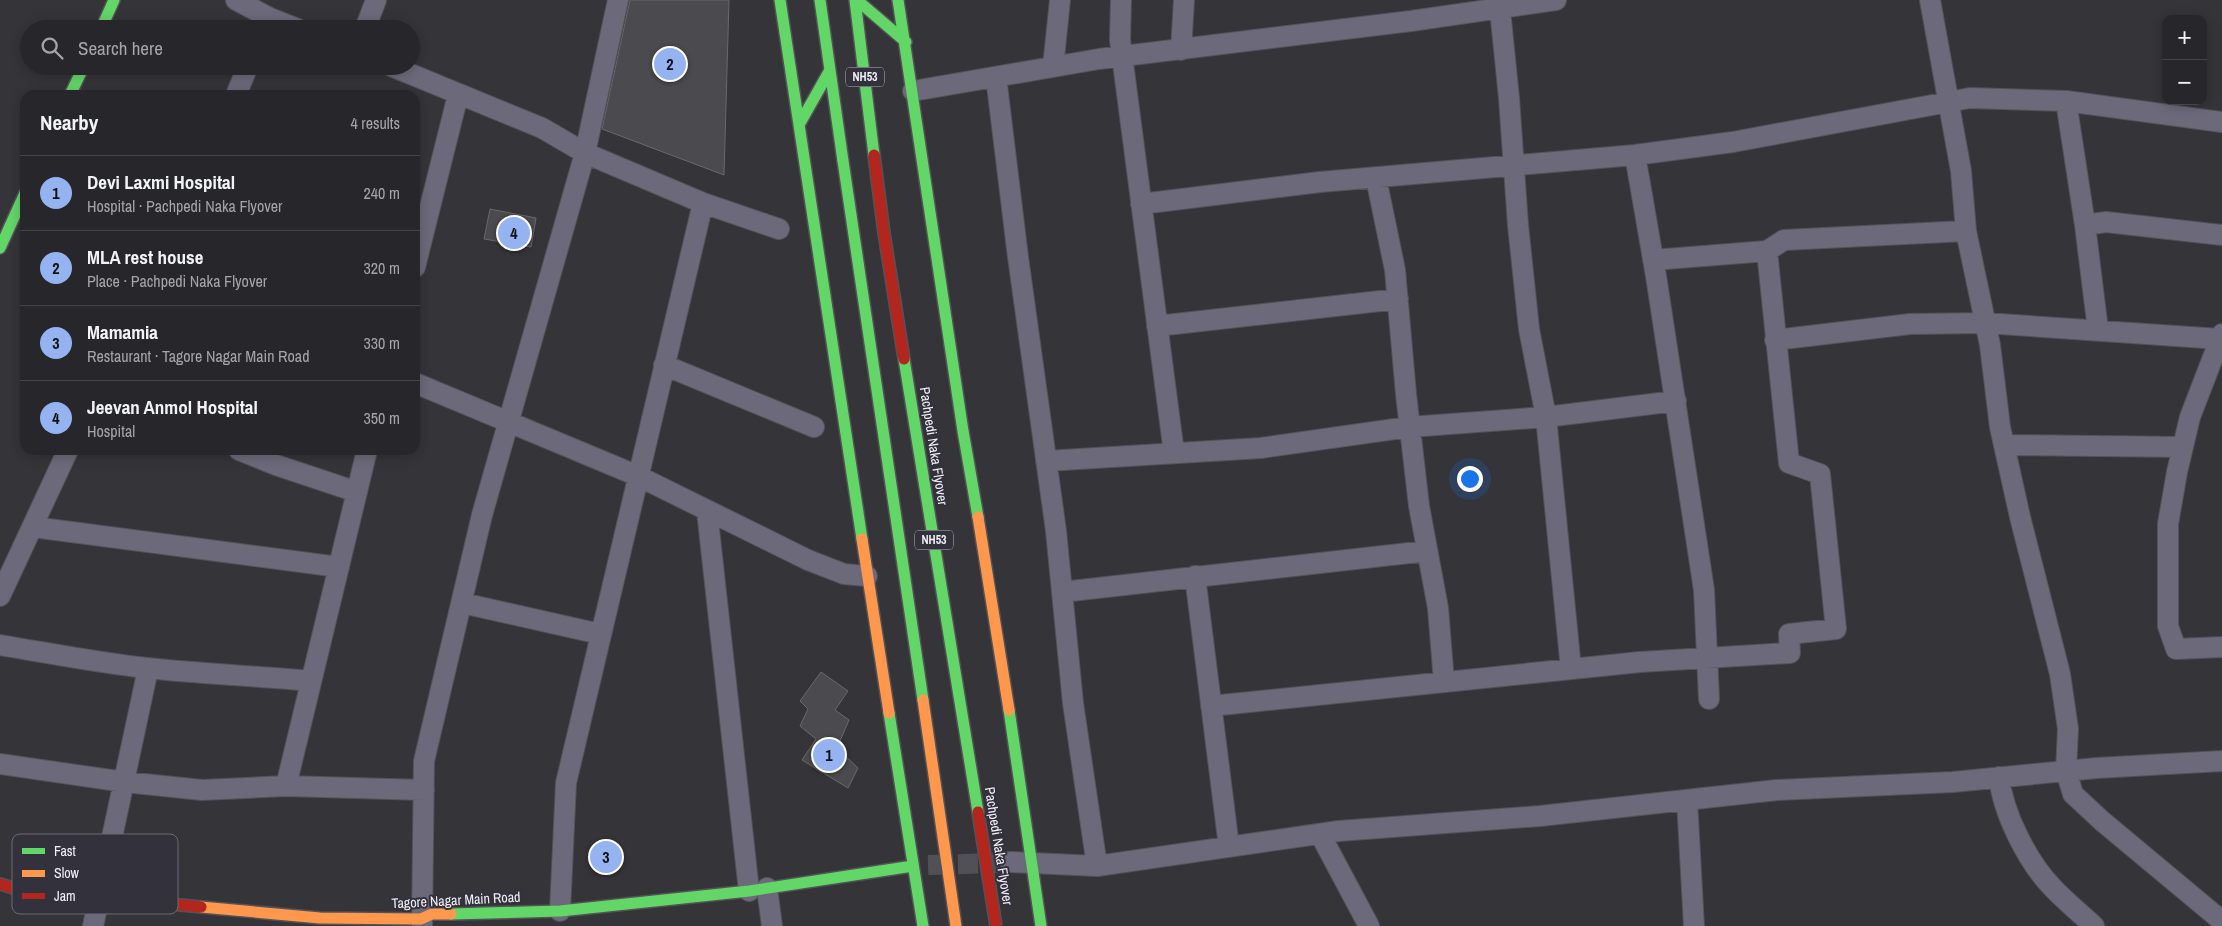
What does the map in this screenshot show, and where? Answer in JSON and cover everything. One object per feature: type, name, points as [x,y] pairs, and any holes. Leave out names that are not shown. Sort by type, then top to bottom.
[{"type":"main road","points":[[105,20],[114,0]]},
{"type":"main road","points":[[780,0],[867,576],[921,866],[923,926]]},
{"type":"main road","name":"NH53","points":[[820,0],[956,926]]},
{"type":"main road","points":[[856,0],[906,42]]},
{"type":"main road","name":"Pachpedi Naka Flyover","points":[[856,0],[884,233],[996,926]]},
{"type":"main road","points":[[898,0],[906,42],[963,431],[994,602],[1030,862],[1041,926]]},
{"type":"main road","points":[[800,123],[830,70]]},
{"type":"main road","points":[[72,90],[80,75]]},
{"type":"main road","points":[[0,248],[14,211]]},
{"type":"main road","name":"Tagore Nagar Main Road","points":[[178,906],[320,922],[422,922],[432,914],[560,911],[758,890],[921,866]]},
{"type":"main road","name":"Tagore Nagar Main Road","points":[[0,884],[12,888]]},
{"type":"street","points":[[236,0],[263,20]]},
{"type":"street","points":[[368,20],[376,0]]},
{"type":"street","points":[[422,922],[424,761],[482,515],[585,152],[617,0]]},
{"type":"street","points":[[1053,67],[1060,0]]},
{"type":"street","points":[[1121,0],[1120,40],[1174,453]]},
{"type":"street","points":[[1181,50],[1184,0]]},
{"type":"street","points":[[913,91],[1123,56],[1411,21],[1499,4],[1556,0]]},
{"type":"street","points":[[1930,0],[1961,171],[1966,231],[1985,323],[2004,445],[2060,674],[2068,729],[2066,771],[2073,794],[2102,822],[2222,921]]},
{"type":"street","points":[[1499,4],[1529,329],[1546,417],[1570,670]]},
{"type":"street","points":[[238,90],[244,75]]},
{"type":"street","points":[[412,75],[542,128],[585,152],[703,203],[779,229]]},
{"type":"street","points":[[996,77],[1046,461],[1073,703],[1097,866]]},
{"type":"street","points":[[420,239],[458,95]]},
{"type":"street","points":[[1141,204],[1310,183],[1635,156],[1733,142],[1970,98],[2066,101],[2222,122]]},
{"type":"street","points":[[2066,101],[2085,225],[2098,330]]},
{"type":"street","points":[[1635,156],[1676,401],[1704,590],[1709,698]]},
{"type":"street","points":[[1376,178],[1395,270],[1409,427],[1419,506],[1438,608],[1444,682]]},
{"type":"street","points":[[560,911],[566,783],[703,203]]},
{"type":"street","points":[[2085,225],[2106,222],[2222,235]]},
{"type":"street","points":[[1653,260],[1766,251],[1784,240],[1966,231]]},
{"type":"street","points":[[1211,706],[1640,662],[1790,653],[1789,634],[1836,629],[1820,474],[1789,463],[1766,251]]},
{"type":"street","points":[[1158,326],[1398,299]]},
{"type":"street","points":[[1776,340],[1910,324],[1985,323],[2221,336],[2190,417],[2168,524],[2168,626],[2176,650],[2222,648]]},
{"type":"street","points":[[664,365],[814,427]]},
{"type":"street","points":[[420,385],[638,476],[808,560],[844,574],[867,576]]},
{"type":"street","points":[[1046,461],[1261,448],[1409,427],[1546,417],[1676,401]]},
{"type":"street","points":[[2004,445],[2183,447]]},
{"type":"street","points":[[0,596],[66,455]]},
{"type":"street","points":[[251,455],[357,492]]},
{"type":"street","points":[[286,786],[366,455]]},
{"type":"street","points":[[707,511],[758,890],[772,926]]},
{"type":"street","points":[[32,527],[339,567]]},
{"type":"street","points":[[1062,592],[1427,551]]},
{"type":"street","points":[[1195,576],[1229,847]]},
{"type":"street","points":[[462,603],[600,634]]},
{"type":"street","points":[[0,645],[90,661],[148,668],[311,681]]},
{"type":"street","points":[[114,834],[148,668]]},
{"type":"street","points":[[1010,862],[1097,866],[1320,834],[1540,816],[1777,790],[1953,782],[2066,771],[2222,761]]},
{"type":"street","points":[[0,764],[125,782],[202,790],[286,786],[424,790]]},
{"type":"street","points":[[1999,778],[2000,794],[2016,832],[2029,854],[2051,886],[2094,926]]},
{"type":"street","points":[[1687,800],[1694,926]]},
{"type":"street","points":[[1320,834],[1369,926]]},
{"type":"building","points":[[630,0],[729,0],[724,175],[602,129]]},
{"type":"building","points":[[490,209],[536,218],[531,247],[484,239]]},
{"type":"building","points":[[821,672],[848,691],[835,710],[849,720],[837,748],[858,768],[848,788],[802,760],[816,739],[800,726],[808,709],[800,701]]},
{"type":"tunnel","points":[[928,865],[999,863]]},
{"type":"traffic: fast","points":[[105,20],[114,0]]},
{"type":"traffic: fast","points":[[780,0],[862,539]]},
{"type":"traffic: fast","points":[[820,0],[843,161]]},
{"type":"traffic: fast","points":[[855,0],[874,155]]},
{"type":"traffic: fast","points":[[857,0],[906,42]]},
{"type":"traffic: fast","points":[[898,0],[963,431],[978,517]]},
{"type":"traffic: fast","points":[[800,123],[830,70]]},
{"type":"traffic: fast","points":[[72,90],[80,75]]},
{"type":"traffic: fast","points":[[843,161],[923,700]]},
{"type":"traffic: fast","points":[[0,248],[20,204]]},
{"type":"traffic: fast","points":[[904,359],[978,812]]},
{"type":"traffic: fast","points":[[1009,710],[1041,926]]},
{"type":"traffic: fast","points":[[889,713],[923,926]]},
{"type":"traffic: fast","points":[[451,914],[560,911],[749,891],[913,866]]},
{"type":"traffic: slow","points":[[978,517],[1009,710]]},
{"type":"traffic: slow","points":[[862,539],[889,713]]},
{"type":"traffic: slow","points":[[923,700],[956,926]]},
{"type":"traffic: slow","points":[[201,907],[320,918],[421,919],[432,914],[451,914]]},
{"type":"traffic: jam","points":[[874,155],[904,359]]},
{"type":"traffic: jam","points":[[978,812],[996,926]]},
{"type":"traffic: jam","points":[[0,884],[12,888]]},
{"type":"traffic: jam","points":[[178,905],[201,907]]},
{"type":"place","name":"MLA rest house","points":[[670,64]]},
{"type":"place","name":"Jeevan Anmol Hospital","points":[[514,233]]},
{"type":"place","name":"Devi Laxmi Hospital","points":[[829,755]]},
{"type":"place","name":"Mamamia","points":[[606,857]]}]
